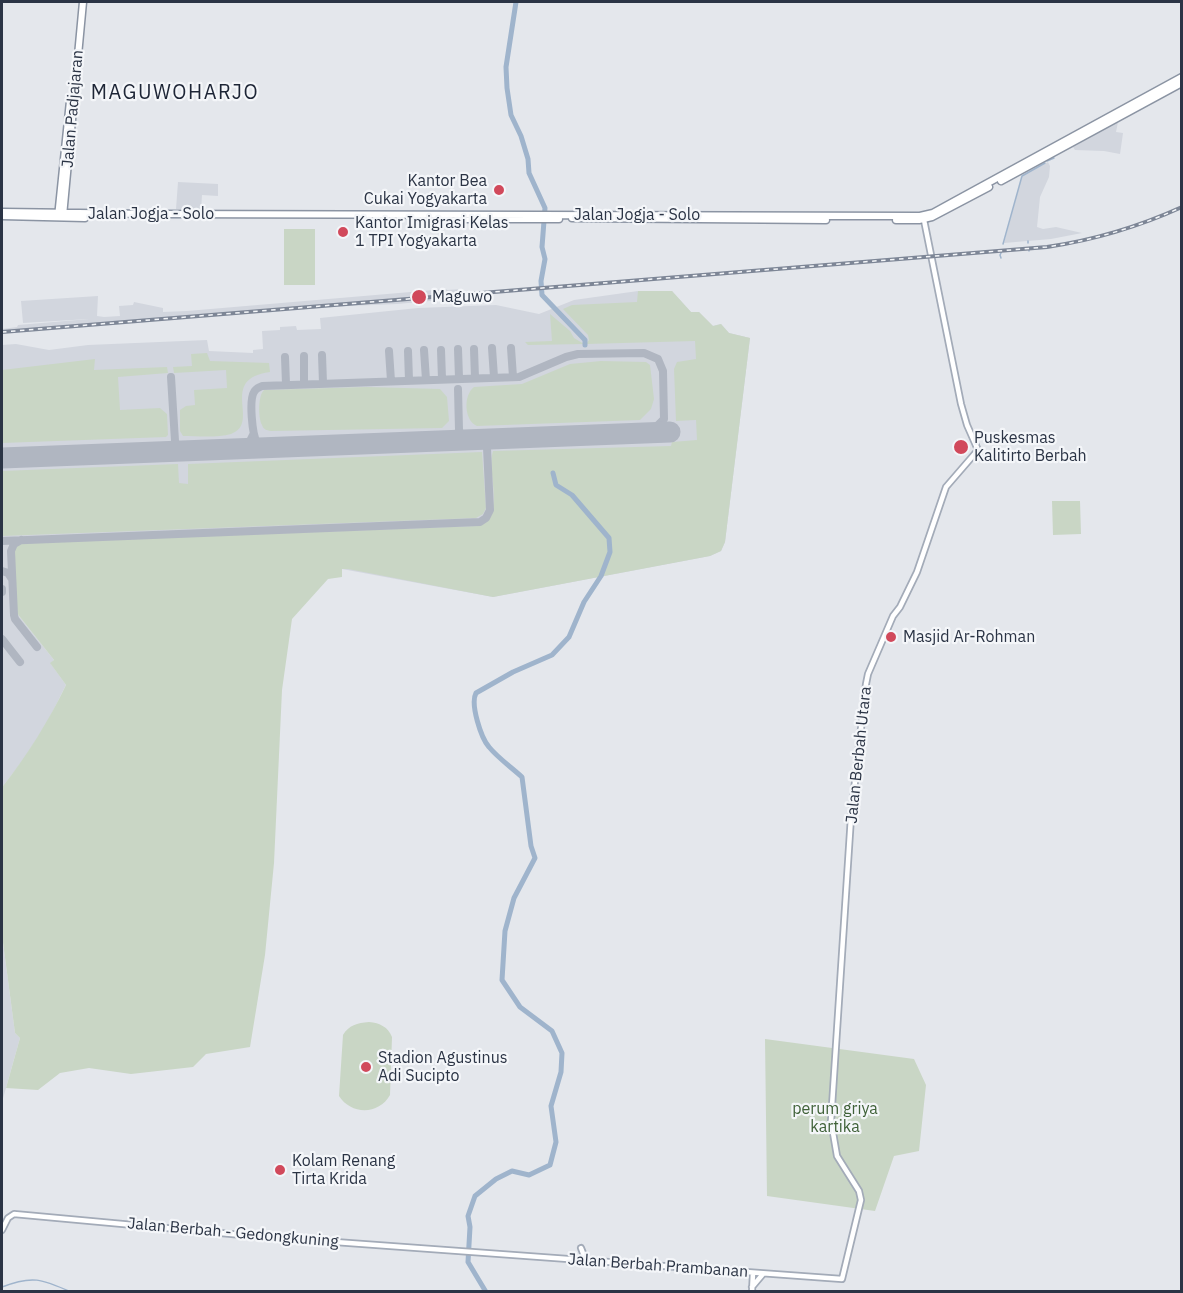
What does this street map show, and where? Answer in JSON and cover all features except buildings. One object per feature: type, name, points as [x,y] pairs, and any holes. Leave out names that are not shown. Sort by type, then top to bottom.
[{"type":"highway","name":"Jalan Padjajaran","points":[[65,167],[80,49],[81,2]]},
{"type":"highway","name":"Jalan Padjajaran","points":[[61,215],[71,75],[81,2]]},
{"type":"highway","name":"Jalan Jogja - Solo","points":[[550,217],[924,220],[941,214],[1182,77]]},
{"type":"highway","name":"Jalan Jogja - Solo","points":[[61,215],[920,216],[938,210],[1182,83]]},
{"type":"highway","points":[[46,212],[55,208],[62,200],[68,208],[78,213]]},
{"type":"highway","points":[[2,212],[46,212],[61,215]]},
{"type":"highway","name":"Jalan Jogja - Solo","points":[[61,215],[78,213],[535,217]]},
{"type":"highway","points":[[2,216],[61,215]]},
{"type":"main road","name":"Jalan Berbah Utara","points":[[842,1279],[861,1200],[837,1156],[831,1121],[850,830],[866,684],[868,674],[893,616],[900,607],[920,564],[946,487],[978,450],[967,425],[962,405],[924,220]]},
{"type":"main road","name":"Jalan Berbah - Gedongkuning","points":[[2,1230],[8,1218],[14,1214],[253,1236],[474,1252]]},
{"type":"main road","points":[[581,1248],[586,1261]]},
{"type":"main road","name":"Jalan Berbah Prambanan","points":[[474,1252],[842,1279]]},
{"type":"main road","points":[[752,1289],[753,1272]]},
{"type":"main road","points":[[752,1289],[763,1274]]},
{"type":"shaded area","points":[[1118,122],[1116,132],[1123,133],[1120,154],[1075,150],[1073,147]]},
{"type":"shaded area","points":[[1048,162],[1049,177],[1040,197],[1037,227],[1043,229],[1056,227],[1082,233],[1051,239],[1004,243],[1022,176]]},
{"type":"shaded area","points":[[178,182],[218,184],[218,196],[202,195],[201,210],[176,209]]},
{"type":"shaded area","points":[[463,289],[463,298],[397,304],[303,308],[2,333],[2,329],[18,325],[89,319],[23,323],[21,301],[98,296],[97,316],[104,317],[120,316],[119,306],[133,305],[134,302],[163,308],[163,312],[187,311]]},
{"type":"shaded area","points":[[638,291],[672,291],[691,312],[699,312],[713,326],[721,324],[729,333],[750,338],[725,542],[721,551],[710,556],[493,597],[342,569],[16,612],[54,660],[51,664],[66,685],[46,725],[3,786],[2,791],[2,345],[16,344],[49,350],[88,345],[207,340],[209,351],[253,353],[253,350],[263,349],[262,331],[296,326],[297,330],[321,329],[320,318],[418,308],[496,305],[539,314],[574,300]]},
{"type":"shaded area","points":[[2,935],[15,1033],[20,1038],[2,1102]]},
{"type":"green space","points":[[284,229],[315,229],[315,285],[284,285]]},
{"type":"green space","points":[[638,291],[672,291],[691,312],[699,312],[713,326],[721,324],[729,333],[750,338],[725,542],[721,551],[710,556],[493,597],[348,569],[342,569],[342,577],[328,579],[292,619],[282,690],[274,863],[265,955],[250,1047],[206,1054],[193,1067],[131,1074],[89,1068],[60,1073],[38,1090],[6,1088],[20,1038],[15,1033],[2,935],[2,791],[3,786],[45,725],[66,685],[50,663],[54,660],[16,612],[14,549],[23,543],[478,526],[487,520],[494,503],[493,451],[671,446],[672,442],[697,440],[696,420],[676,421],[674,369],[677,362],[696,359],[695,341],[586,344],[589,340],[588,335],[563,309],[572,305],[637,302]]},
{"type":"green space","points":[[550,314],[570,331],[574,338],[584,344],[528,345],[525,342],[552,341]]},
{"type":"green space","points":[[207,353],[210,361],[269,363],[270,372],[254,376],[246,383],[243,392],[243,421],[239,428],[231,434],[183,436],[180,431],[180,410],[186,406],[195,405],[194,390],[227,388],[226,370],[174,373],[173,367],[192,366],[191,354]]},
{"type":"green space","points":[[95,359],[94,370],[167,367],[168,373],[118,377],[120,410],[160,408],[167,414],[168,435],[166,437],[2,443],[2,370]]},
{"type":"green space","points":[[601,361],[646,362],[650,365],[654,399],[651,409],[640,420],[477,426],[467,414],[468,396],[474,387],[522,384],[570,364]]},
{"type":"green space","points":[[367,387],[440,389],[447,397],[449,421],[442,428],[271,431],[264,429],[261,422],[260,401],[264,390]]},
{"type":"green space","points":[[482,452],[486,508],[483,514],[476,518],[2,536],[2,471],[178,464],[179,483],[188,484],[188,464]]},
{"type":"green space","points":[[1052,501],[1080,501],[1081,534],[1053,535]]},
{"type":"green space","name":"Stadion Agustinus Adi Sucipto","points":[[369,1022],[383,1026],[392,1037],[390,1095],[379,1106],[365,1110],[350,1107],[339,1096],[343,1035],[354,1025]]},
{"type":"green space","name":"perum griya kartika","points":[[765,1039],[914,1059],[926,1085],[919,1151],[894,1156],[875,1211],[767,1196]]},
{"type":"waterway","points":[[516,2],[506,67],[507,88],[511,115],[521,136],[528,159],[529,173],[545,208],[542,295],[585,340],[585,345]]},
{"type":"waterway","points":[[1047,161],[1054,158]]},
{"type":"waterway","points":[[1003,244],[1022,176],[1045,163]]},
{"type":"waterway","points":[[1001,258],[1002,251]]},
{"type":"waterway","points":[[486,1292],[468,1262],[470,1227],[468,1216],[475,1196],[496,1179],[512,1171],[529,1175],[550,1165],[556,1142],[551,1106],[561,1072],[562,1053],[552,1031],[520,1007],[502,980],[505,931],[514,898],[535,858],[531,846],[522,777],[496,755],[486,743],[477,721],[475,698],[476,693],[513,672],[552,655],[569,637],[584,602],[601,576],[610,552],[609,538],[572,495],[556,485],[553,473]]},
{"type":"waterway","points":[[2,1287],[21,1281],[37,1280],[71,1292]]},
{"type":"taxiway","points":[[492,348],[494,377]]},
{"type":"taxiway","points":[[511,348],[513,377]]},
{"type":"taxiway","points":[[458,349],[459,378]]},
{"type":"taxiway","points":[[474,349],[475,378]]},
{"type":"taxiway","points":[[424,350],[426,380]]},
{"type":"taxiway","points":[[441,350],[442,379]]},
{"type":"taxiway","points":[[389,351],[391,381]]},
{"type":"taxiway","points":[[408,351],[409,380]]},
{"type":"taxiway","points":[[267,447],[257,443],[252,417],[252,396],[262,386],[519,377],[578,354],[644,353],[658,359],[663,371],[664,419],[653,430],[643,433]]},
{"type":"taxiway","points":[[322,355],[323,383]]},
{"type":"taxiway","points":[[304,356],[304,384]]},
{"type":"taxiway","points":[[285,357],[286,384]]},
{"type":"taxiway","points":[[171,377],[175,441],[178,448],[184,451]]},
{"type":"taxiway","points":[[452,440],[457,437],[459,430],[458,389]]},
{"type":"taxiway","points":[[459,430],[461,435],[469,440]]},
{"type":"taxiway","points":[[240,449],[248,445],[253,435]]},
{"type":"taxiway","points":[[479,439],[485,442],[487,448]]},
{"type":"taxiway","points":[[2,541],[480,522],[486,518],[490,510],[487,448],[495,439]]},
{"type":"taxiway","points":[[21,540],[14,544],[11,551],[14,615],[37,647]]},
{"type":"taxiway","points":[[2,571],[8,573],[12,579]]},
{"type":"taxiway","points":[[2,639],[20,662]]},
{"type":"runway","points":[[2,458],[670,432]]},
{"type":"railway","points":[[2,332],[1047,247],[1116,232],[1182,207]]},
{"type":"place","name":"Kantor Bea Cukai Yogyakarta","points":[[499,190]]},
{"type":"place","name":"Kantor Imigrasi Kelas 1 TPI Yogyakarta","points":[[343,232]]},
{"type":"place","name":"Maguwo","points":[[419,297]]},
{"type":"place","name":"Puskesmas Kalitirto Berbah","points":[[961,447]]},
{"type":"place","name":"Masjid Ar-Rohman","points":[[891,637]]},
{"type":"place","name":"Stadion Agustinus Adi Sucipto","points":[[366,1067]]},
{"type":"place","name":"Kolam Renang Tirta Krida","points":[[280,1170]]},
{"type":"district","name":"MAGUWOHARJO","points":[[175,93]]}]
